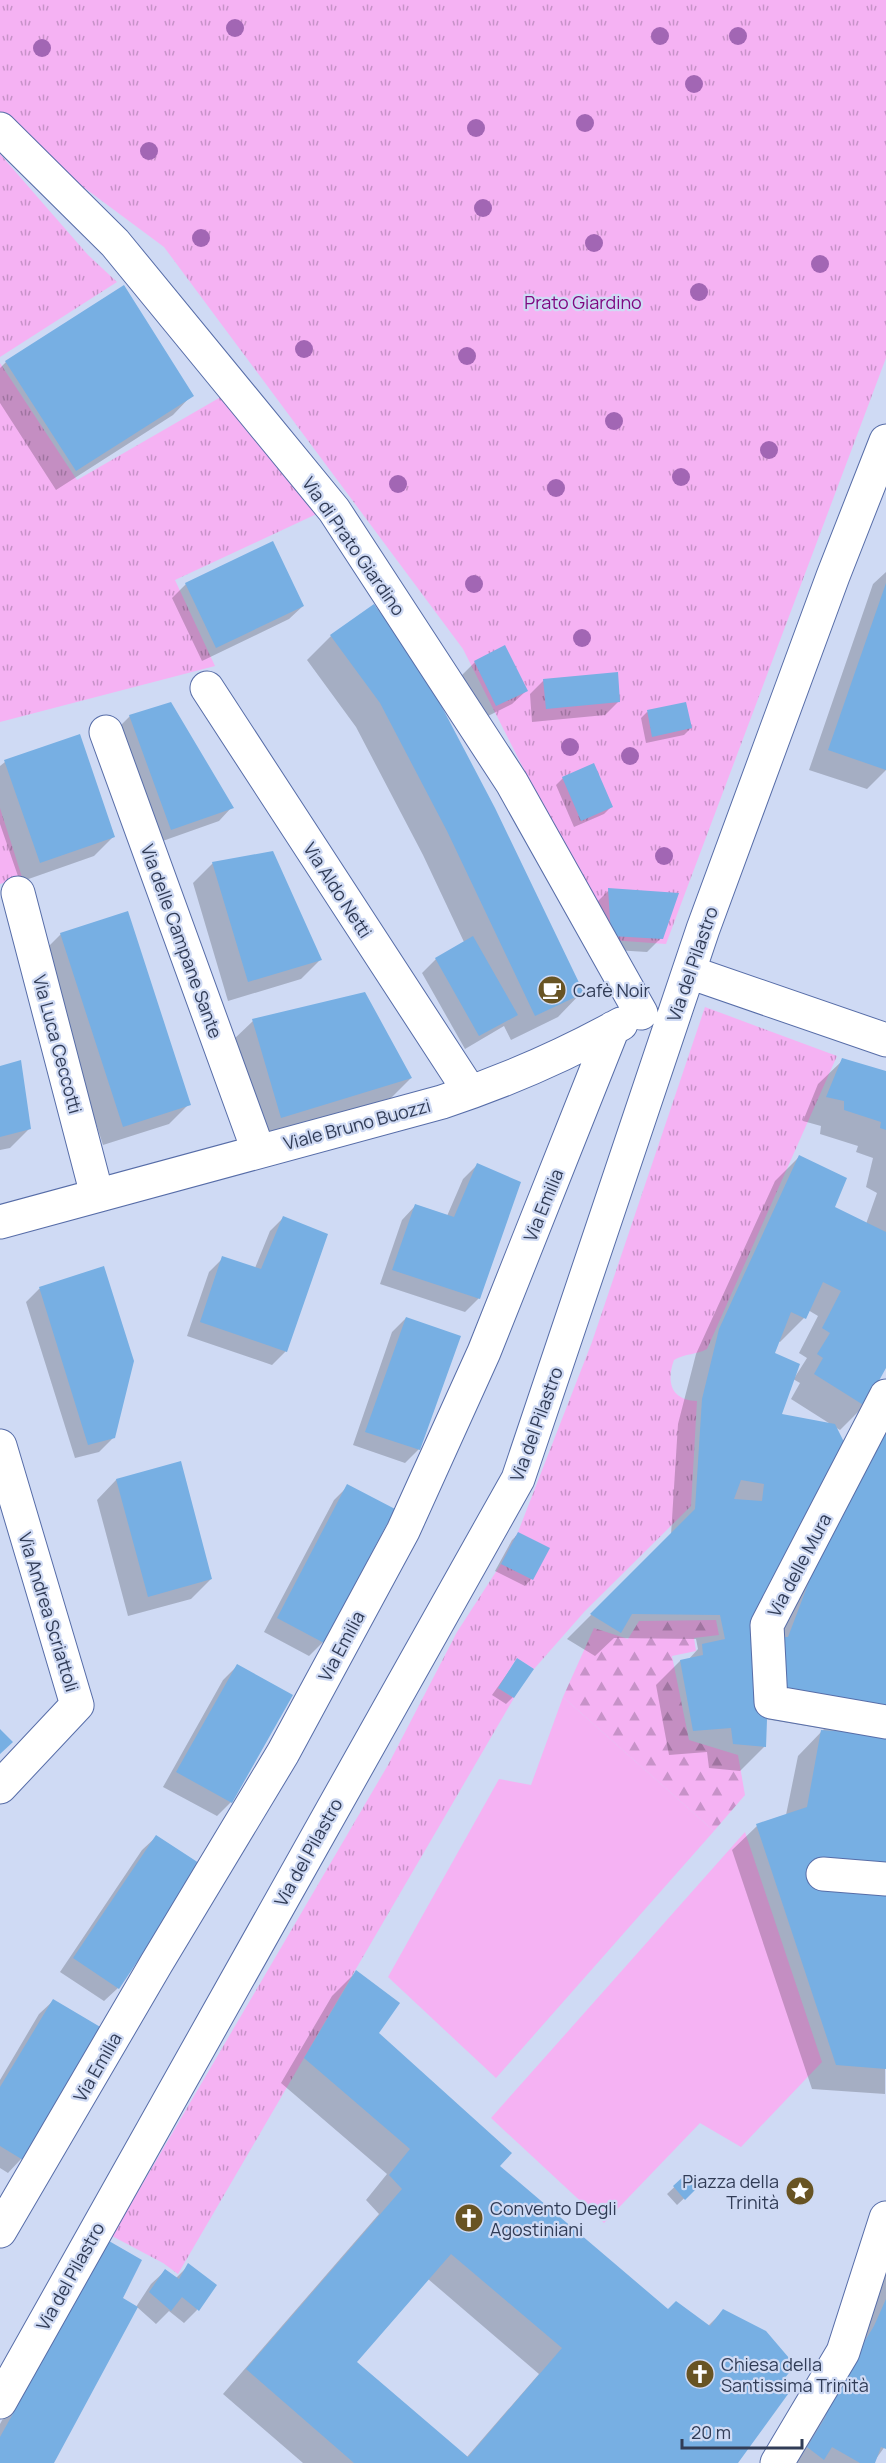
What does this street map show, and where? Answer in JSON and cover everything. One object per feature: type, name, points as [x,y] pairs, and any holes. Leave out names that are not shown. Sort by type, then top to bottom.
[{"type":"street","name":"Via di Prato Giardino","points":[[0,129],[116,243],[334,510],[512,783],[627,1020]]},
{"type":"street","name":"Via del Pilastro","points":[[0,2402],[518,1479],[689,972],[833,576],[886,441]]},
{"type":"street","name":"Via Aldo Netti","points":[[207,688],[470,1092]]},
{"type":"street","name":"Via delle Campane Sante","points":[[105,732],[258,1150]]},
{"type":"street","name":"Via Luca Ceccotti","points":[[18,893],[97,1195]]},
{"type":"street","name":"Viale Bruno Buozzi","points":[[0,1222],[470,1092],[588,1042],[627,1020],[689,972]]},
{"type":"street","points":[[689,972],[886,1040]]},
{"type":"street","name":"Via Emilia","points":[[0,2231],[283,1753],[403,1531],[484,1352],[627,1020]]},
{"type":"street","name":"Via delle Mura","points":[[886,1396],[766,1625],[771,1702],[886,1722]]},
{"type":"street","name":"Via Andrea Scriattoli","points":[[0,1446],[77,1705],[0,1787]]},
{"type":"street","points":[[823,1874],[886,1879]]},
{"type":"street","points":[[777,2463],[843,2352],[886,2218]]},
{"type":"green space","name":"Prato Giardino","points":[[0,0],[886,0],[886,358],[666,944],[610,940],[463,649],[164,247],[32,149],[0,115]]},
{"type":"green space","points":[[0,154],[88,255],[117,282],[0,357]]},
{"type":"green space","points":[[0,363],[77,480],[226,394],[323,511],[175,580],[215,666],[0,722]]},
{"type":"green space","points":[[0,808],[22,877],[0,884]]},
{"type":"green space","points":[[705,1007],[837,1056],[707,1349],[674,1360],[671,1376],[673,1388],[681,1397],[697,1401],[691,1506],[585,1611],[534,1669],[517,1658],[498,1688],[514,1698],[178,2274],[163,2263],[112,2236],[388,1765],[457,1632],[501,1564],[518,1532],[592,1342]]},
{"type":"green space","points":[[716,1620],[719,1635],[694,1638],[696,1651],[672,1656],[689,1740],[738,1755],[745,1795],[714,1831],[563,1697],[594,1628],[628,1639],[639,1621]]},
{"type":"green space","points":[[563,1697],[714,1831],[496,2078],[388,1977],[499,1779],[531,1785]]},
{"type":"green space","points":[[745,1832],[822,2062],[741,2147],[700,2123],[604,2223],[491,2118]]},
{"type":"building","points":[[124,285],[194,396],[76,471],[5,361]]},
{"type":"building","points":[[273,541],[304,606],[216,648],[185,583]]},
{"type":"building","points":[[886,583],[886,770],[828,750]]},
{"type":"building","points":[[374,604],[423,671],[495,808],[584,993],[535,1016],[447,831],[380,703],[330,635]]},
{"type":"building","points":[[505,645],[528,691],[496,706],[474,661]]},
{"type":"building","points":[[618,672],[620,702],[546,709],[543,679]]},
{"type":"building","points":[[171,702],[234,808],[171,830],[129,715]]},
{"type":"building","points":[[686,702],[692,728],[652,737],[647,710]]},
{"type":"building","points":[[80,734],[115,837],[40,863],[4,760]]},
{"type":"building","points":[[594,763],[613,807],[581,821],[562,777]]},
{"type":"building","points":[[273,851],[322,960],[248,982],[212,862]]},
{"type":"building","points":[[608,888],[679,893],[663,939],[611,936]]},
{"type":"building","points":[[128,911],[191,1105],[123,1127],[60,933]]},
{"type":"building","points":[[473,936],[518,1015],[479,1036],[435,958]]},
{"type":"building","points":[[365,992],[412,1078],[281,1118],[252,1019]]},
{"type":"building","points":[[842,1058],[886,1071],[886,1130],[880,1128],[881,1122],[844,1110],[844,1101],[826,1097]]},
{"type":"building","points":[[21,1060],[31,1129],[0,1137],[0,1066]]},
{"type":"building","points":[[799,1155],[847,1178],[835,1207],[886,1232],[886,1368],[865,1406],[814,1374],[823,1358],[817,1354],[830,1333],[822,1328],[841,1291],[823,1282],[806,1319],[791,1312],[775,1353],[800,1364],[782,1414],[835,1424],[844,1442],[756,1612],[767,1720],[766,1747],[733,1744],[731,1728],[693,1731],[680,1660],[703,1655],[702,1644],[725,1639],[720,1615],[632,1614],[621,1633],[590,1614],[695,1509],[702,1399],[719,1329]],"holes":[[[741,1480],[764,1484],[762,1501],[734,1499]]]},
{"type":"building","points":[[477,1163],[521,1182],[480,1299],[392,1270],[415,1204],[454,1217]]},
{"type":"building","points":[[283,1216],[328,1234],[287,1352],[200,1322],[222,1256],[261,1269]]},
{"type":"building","points":[[104,1266],[134,1361],[115,1438],[88,1445],[39,1287]]},
{"type":"building","points":[[406,1317],[461,1336],[420,1450],[365,1432]]},
{"type":"building","points":[[886,1421],[886,1708],[776,1692],[781,1637],[788,1637],[810,1579]]},
{"type":"building","points":[[181,1461],[212,1579],[148,1597],[116,1479]]},
{"type":"building","points":[[347,1484],[395,1509],[324,1643],[277,1618]]},
{"type":"building","points":[[518,1532],[550,1548],[533,1580],[501,1564]]},
{"type":"building","points":[[517,1658],[534,1669],[514,1698],[498,1688]]},
{"type":"building","points":[[237,1664],[293,1695],[232,1803],[176,1772]]},
{"type":"building","points":[[0,1729],[13,1742],[0,1754]]},
{"type":"building","points":[[821,1730],[886,1735],[886,1866],[812,1865],[811,1885],[886,1891],[886,2069],[836,2065],[756,1824],[807,1807]]},
{"type":"building","points":[[156,1835],[202,1865],[119,1989],[73,1958]]},
{"type":"building","name":"Convento Degli Agostiniani","points":[[356,1970],[400,2003],[379,2033],[512,2153],[500,2166],[668,2309],[676,2301],[710,2326],[723,2309],[766,2331],[795,2365],[781,2383],[791,2390],[738,2463],[354,2463],[246,2369],[402,2189],[389,2175],[410,2149],[304,2058]],"holes":[[[451,2254],[562,2348],[468,2457],[357,2362]]]},
{"type":"building","points":[[53,1999],[102,2028],[23,2160],[0,2146],[0,2087]]},
{"type":"building","points":[[686,2174],[698,2187],[685,2200],[673,2186]]},
{"type":"building","points":[[109,2241],[142,2260],[123,2298],[138,2307],[54,2463],[0,2463],[0,2437]]},
{"type":"building","points":[[188,2263],[217,2285],[199,2311],[182,2297],[171,2311],[149,2292],[165,2269],[179,2279]]},
{"type":"building","points":[[886,2299],[886,2449],[881,2447],[875,2463],[860,2463],[832,2447],[824,2460],[807,2447],[826,2416],[821,2412],[874,2326]]},
{"type":"place","name":"Cafè Noir","points":[[552,990]]},
{"type":"place","name":"Piazza della Trinità","points":[[800,2191]]},
{"type":"place","name":"Convento Degli Agostiniani","points":[[469,2218]]},
{"type":"place","name":"Chiesa della Santissima Trinità","points":[[700,2374]]}]
